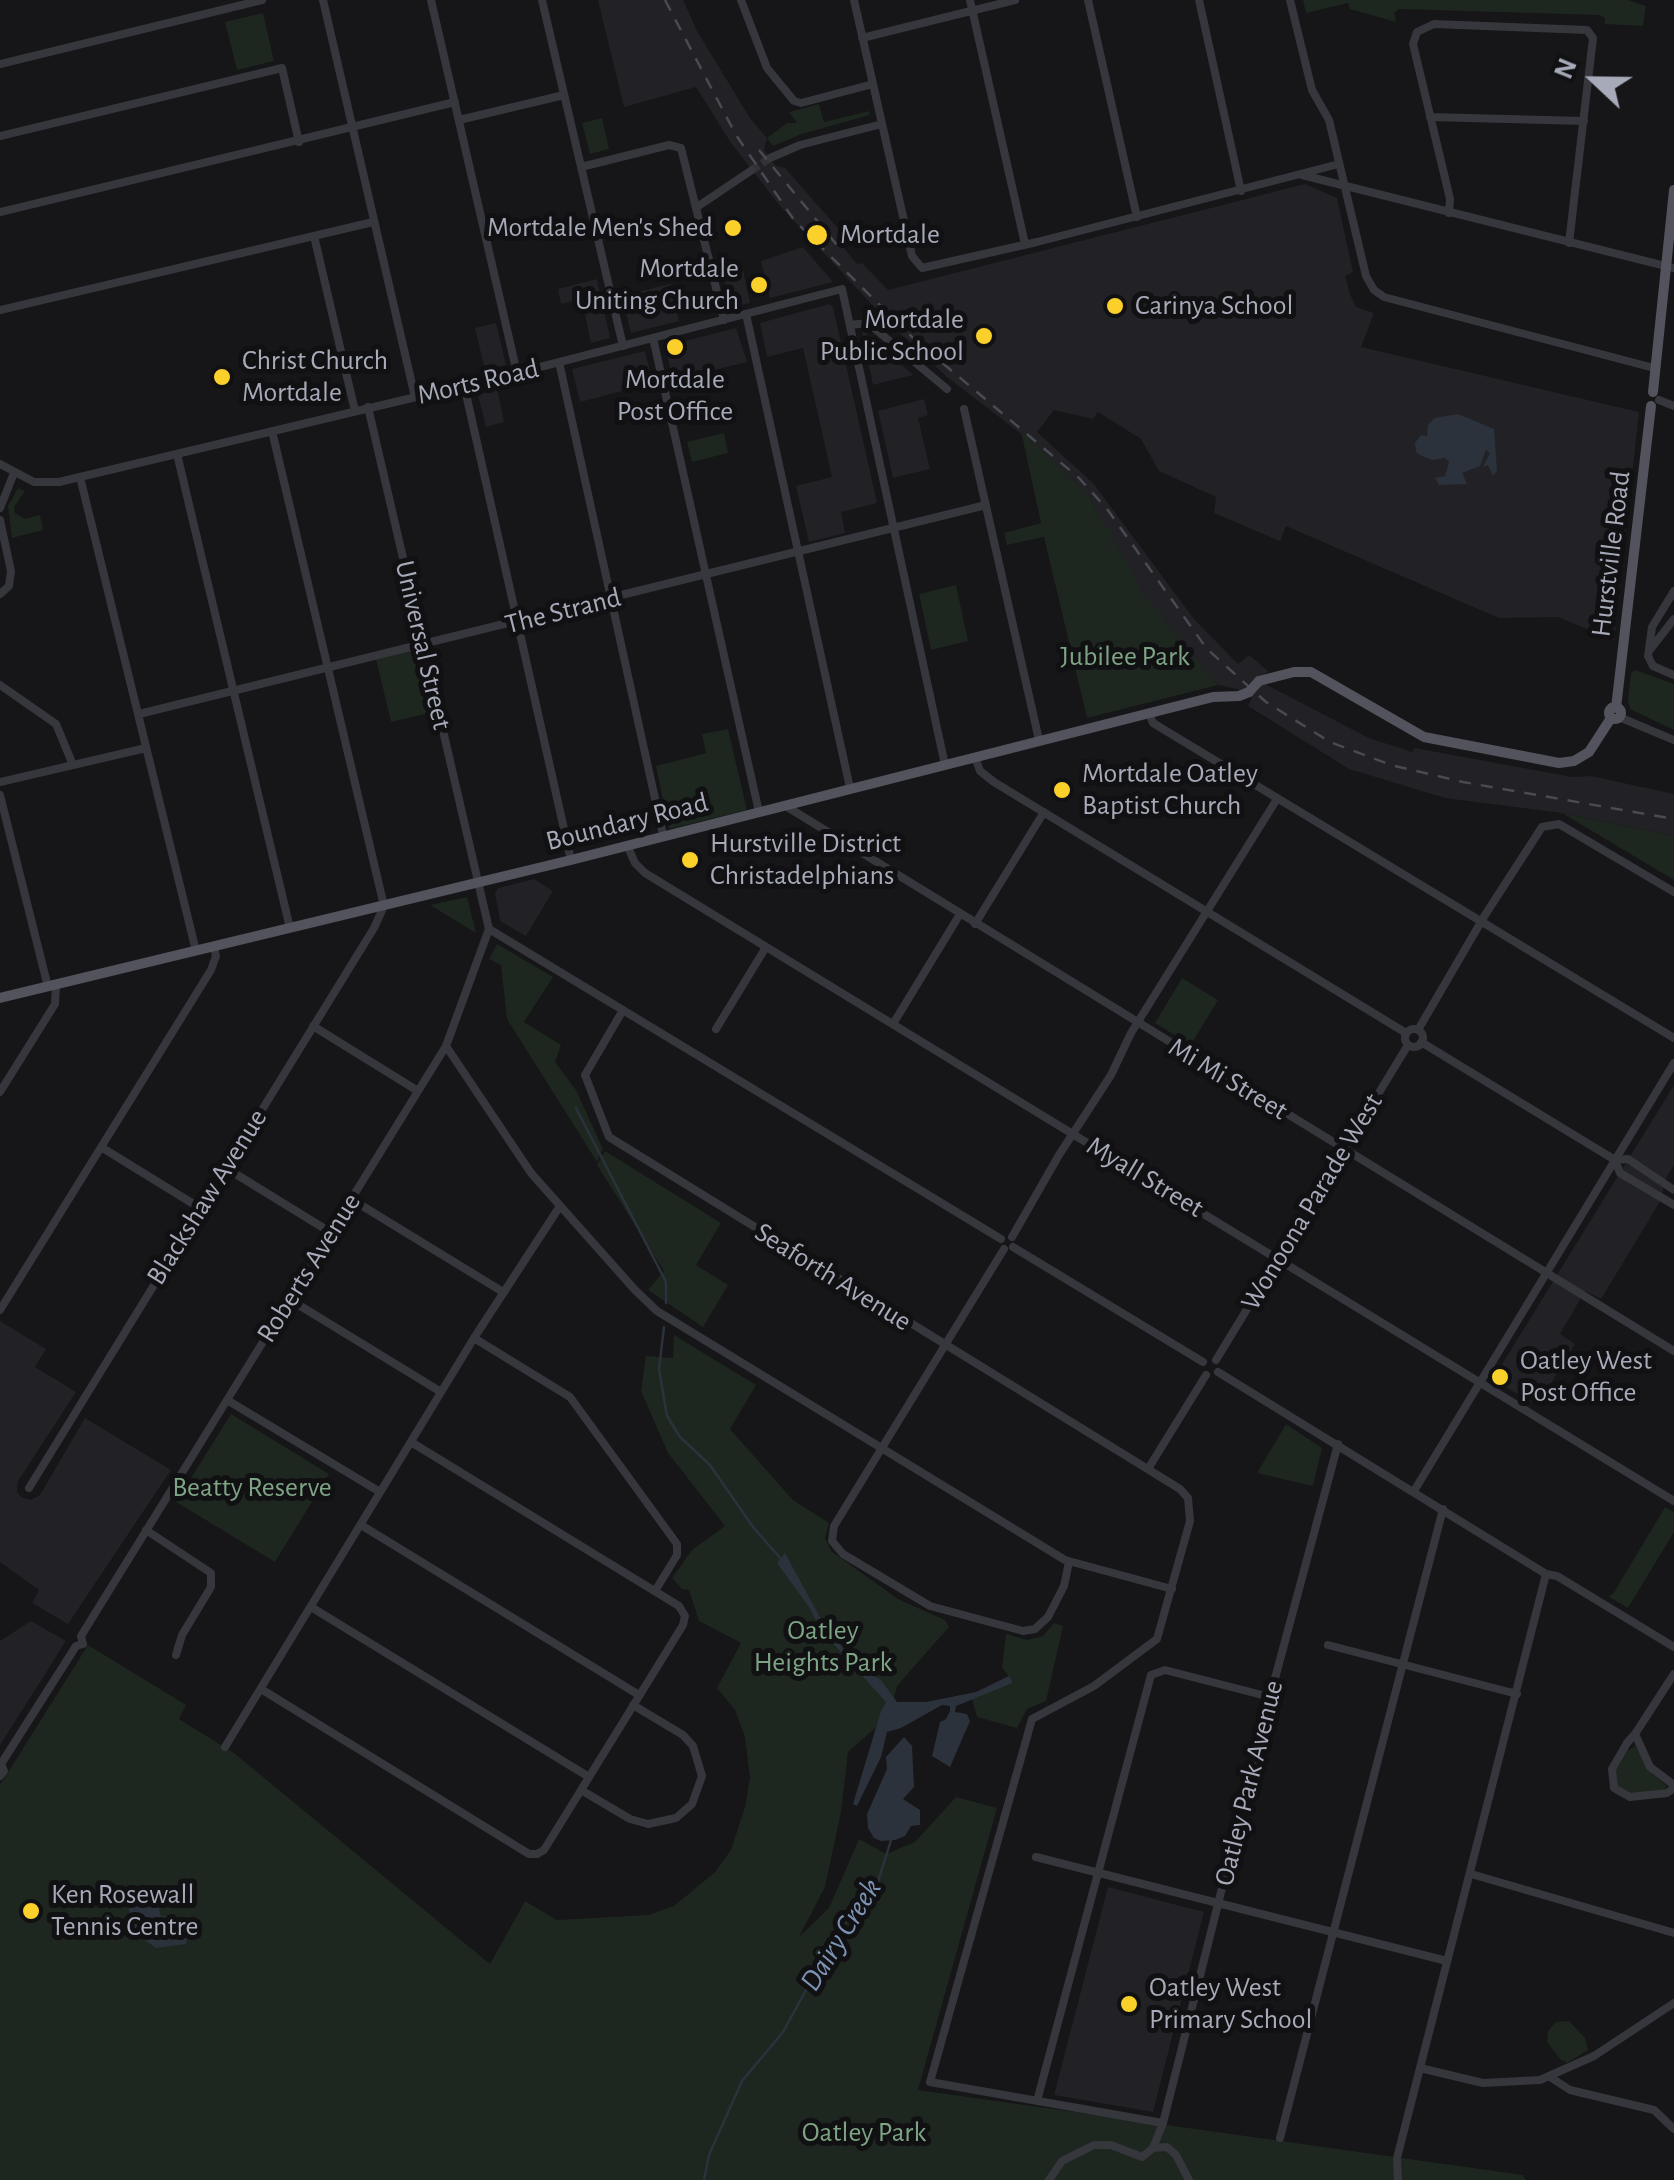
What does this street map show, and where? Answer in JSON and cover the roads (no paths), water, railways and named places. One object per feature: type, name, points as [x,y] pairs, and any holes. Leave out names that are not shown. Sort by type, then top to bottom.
[{"type":"main road","name":"Hurstville Road","points":[[1616,714],[1654,399],[1654,368],[1670,268],[1674,190]]},
{"type":"main road","name":"Boundary Road","points":[[0,998],[570,860],[1213,697],[1238,696],[1249,692],[1258,680],[1294,672],[1311,672],[1424,737],[1559,763],[1574,761],[1589,752],[1616,714]]},
{"type":"street","points":[[0,64],[262,0]]},
{"type":"street","points":[[322,0],[415,397]]},
{"type":"street","points":[[432,0],[517,373]]},
{"type":"street","points":[[542,0],[623,346]]},
{"type":"street","points":[[741,0],[770,72],[794,101],[801,103],[873,84]]},
{"type":"street","points":[[854,0],[916,264],[928,268],[1339,164]]},
{"type":"street","points":[[970,0],[1025,244]]},
{"type":"street","points":[[862,38],[1015,0]]},
{"type":"street","points":[[1088,0],[1137,217]]},
{"type":"street","points":[[1198,0],[1242,191]]},
{"type":"street","points":[[1290,0],[1312,90],[1329,120],[1366,276],[1374,290],[1381,296],[1654,368]]},
{"type":"street","points":[[1448,213],[1450,199],[1413,44],[1419,30],[1434,24],[1590,31],[1593,38],[1568,243]]},
{"type":"street","points":[[0,136],[282,68],[299,142]]},
{"type":"street","points":[[459,120],[564,94]]},
{"type":"street","points":[[0,212],[455,102]]},
{"type":"street","points":[[1430,118],[1584,121]]},
{"type":"street","points":[[770,158],[800,144],[882,124]]},
{"type":"street","points":[[581,167],[676,145],[684,154],[724,320]]},
{"type":"street","points":[[696,207],[752,170]]},
{"type":"street","points":[[1302,176],[1670,268]]},
{"type":"street","points":[[0,310],[373,222]]},
{"type":"street","points":[[314,236],[356,411]]},
{"type":"street","name":"Morts Road","points":[[0,464],[44,484],[80,477],[517,373],[842,290],[850,324]]},
{"type":"street","points":[[746,314],[850,788]]},
{"type":"street","points":[[946,765],[850,324],[868,323],[947,388]]},
{"type":"street","points":[[653,338],[759,812]]},
{"type":"street","points":[[559,362],[663,835]]},
{"type":"street","points":[[464,385],[570,860]]},
{"type":"street","points":[[1654,399],[1674,406]]},
{"type":"street","name":"Universal Street","points":[[368,407],[478,882]]},
{"type":"street","points":[[964,408],[1039,740]]},
{"type":"street","points":[[272,431],[384,906]]},
{"type":"street","points":[[176,454],[290,928]]},
{"type":"street","points":[[0,508],[14,472]]},
{"type":"street","points":[[80,477],[196,951]]},
{"type":"street","name":"The Strand","points":[[139,714],[986,505]]},
{"type":"street","points":[[0,520],[12,571],[9,586],[0,594]]},
{"type":"street","points":[[1670,674],[1650,662],[1650,651],[1652,627],[1674,591]]},
{"type":"street","points":[[1650,651],[1674,620]]},
{"type":"street","points":[[0,685],[56,724],[74,765]]},
{"type":"street","points":[[1150,713],[1154,723],[1674,1038]]},
{"type":"street","points":[[1616,714],[1674,740]]},
{"type":"street","points":[[0,782],[146,748]]},
{"type":"street","points":[[975,758],[982,774],[1406,1034],[1408,1044],[1417,1046],[1421,1042],[1418,1030],[1406,1034]]},
{"type":"street","points":[[0,795],[55,1004],[0,1092]]},
{"type":"street","points":[[1069,1562],[1064,1586],[1048,1618],[1035,1629],[1024,1631],[930,1606],[843,1554],[832,1540],[834,1526],[1010,1244],[1138,1023],[1277,799]]},
{"type":"street","name":"Mi Mi Street","points":[[784,805],[1674,1350]]},
{"type":"street","points":[[975,924],[1044,812]]},
{"type":"street","points":[[1418,1030],[1538,829],[1550,823],[1562,826],[1674,892]]},
{"type":"street","name":"Myall Street","points":[[627,845],[640,870],[1674,1501]]},
{"type":"street","points":[[478,882],[489,929],[1203,1362]]},
{"type":"street","name":"Blackshaw Avenue","points":[[29,1488],[384,906]]},
{"type":"street","points":[[893,1024],[960,914]]},
{"type":"street","name":"Roberts Avenue","points":[[0,1764],[76,1646],[74,1638],[81,1636],[446,1046],[489,929]]},
{"type":"street","points":[[0,1310],[211,970],[216,956],[214,947]]},
{"type":"street","points":[[716,1030],[766,947]]},
{"type":"street","name":"Seaforth Avenue","points":[[624,1010],[585,1076],[609,1137],[1180,1488],[1192,1509],[1172,1589]]},
{"type":"street","points":[[312,1026],[418,1090]]},
{"type":"street","points":[[1421,1042],[1615,1160],[1628,1159],[1671,1188],[1661,1198]]},
{"type":"street","name":"Wonoona Parade West","points":[[1216,1360],[1408,1044]]},
{"type":"street","points":[[446,1046],[518,1154],[560,1206],[634,1289],[674,1322],[1069,1562],[1172,1589],[1162,1628],[1153,1644],[1094,1686],[1032,1719],[930,2082],[1163,2123]]},
{"type":"street","points":[[1414,1491],[1674,1063]]},
{"type":"street","points":[[102,1147],[200,1208]]},
{"type":"street","points":[[1615,1160],[1620,1172],[1674,1205]]},
{"type":"street","points":[[226,1168],[330,1232]]},
{"type":"street","points":[[351,1199],[503,1292]]},
{"type":"street","points":[[225,1747],[474,1338],[560,1206]]},
{"type":"street","points":[[289,1299],[441,1392]]},
{"type":"street","points":[[474,1338],[570,1397],[677,1544],[677,1556],[655,1591]]},
{"type":"street","points":[[1206,1375],[1203,1362],[1209,1358],[1216,1360],[1218,1372]]},
{"type":"street","points":[[1148,1469],[1206,1375],[1218,1372],[1546,1574],[1556,1576],[1674,1647]]},
{"type":"street","points":[[227,1400],[380,1492]]},
{"type":"street","points":[[261,1689],[529,1854],[538,1854],[683,1624],[684,1613],[655,1591],[411,1442]]},
{"type":"street","name":"Oatley Park Avenue","points":[[1163,2123],[1338,1444]]},
{"type":"street","points":[[1280,2138],[1443,1509]]},
{"type":"street","points":[[361,1525],[639,1695]]},
{"type":"street","points":[[146,1530],[210,1574],[210,1587],[182,1636],[176,1655]]},
{"type":"street","points":[[1398,2180],[1396,2158],[1546,1574]]},
{"type":"street","points":[[311,1607],[589,1777]]},
{"type":"street","points":[[1328,1645],[1517,1694]]},
{"type":"street","points":[[1037,2101],[1154,1672],[1165,1670],[1270,1697]]},
{"type":"street","points":[[1636,1734],[1650,1767],[1674,1786],[1667,1793],[1630,1797],[1614,1788],[1612,1776],[1614,1764],[1674,1674]]},
{"type":"street","points":[[581,1790],[630,1819],[648,1824],[676,1818],[692,1804],[702,1776],[693,1746],[683,1735],[633,1705]]},
{"type":"street","points":[[0,1764],[4,1771],[0,1776]]},
{"type":"street","points":[[1036,1857],[1448,1961]]},
{"type":"street","points":[[1471,1874],[1674,1933]]},
{"type":"street","points":[[1420,2068],[1491,2084],[1550,2077],[1601,2051],[1674,2002]]},
{"type":"street","points":[[1550,2077],[1570,2090],[1654,2110],[1674,2129]]},
{"type":"street","points":[[1163,2123],[1166,2147],[1181,2160],[1190,2180]]},
{"type":"street","points":[[1153,2148],[1163,2123]]},
{"type":"street","points":[[1049,2180],[1062,2160],[1086,2147],[1111,2145],[1142,2156],[1153,2148],[1166,2147]]},
{"type":"waterway","name":"Dairy Creek","points":[[576,1108],[666,1282],[666,1303]]},
{"type":"waterway","name":"Dairy Creek","points":[[664,1327],[659,1369],[667,1416],[680,1437],[710,1465],[753,1527],[781,1559]]},
{"type":"waterway","name":"Dairy Creek","points":[[704,2180],[709,2155],[742,2081],[783,2032],[839,1930],[877,1885],[891,1840]]},
{"type":"tunnel","points":[[752,170],[770,158]]},
{"type":"railway","points":[[665,0],[736,135],[794,220],[914,339],[1079,478],[1107,509],[1207,649],[1266,702],[1330,742],[1391,765],[1463,782],[1674,819]]},
{"type":"railway","points":[[759,150],[841,250]]},
{"type":"place","name":"Mortdale Men's Shed","points":[[733,228]]},
{"type":"place","name":"Mortdale","points":[[817,235]]},
{"type":"place","name":"Mortdale Uniting Church","points":[[759,285]]},
{"type":"place","name":"Carinya School","points":[[1115,306]]},
{"type":"place","name":"Mortdale Public School","points":[[984,336]]},
{"type":"place","name":"Mortdale Post Office","points":[[675,347]]},
{"type":"place","name":"Christ Church Mortdale","points":[[222,377]]},
{"type":"place","name":"Mortdale Oatley Baptist Church","points":[[1062,790]]},
{"type":"place","name":"Hurstville District Christadelphians","points":[[690,860]]},
{"type":"place","name":"Oatley West Post Office","points":[[1500,1377]]},
{"type":"place","name":"Ken Rosewall Tennis Centre","points":[[31,1911]]},
{"type":"place","name":"Oatley West Primary School","points":[[1129,2004]]},
{"type":"park label","name":"Jubilee Park","points":[[1125,657]]},
{"type":"park label","name":"Beatty Reserve","points":[[252,1488]]},
{"type":"park label","name":"Oatley Heights Park","points":[[823,1647]]},
{"type":"park label","name":"Oatley Park","points":[[864,2133]]}]
